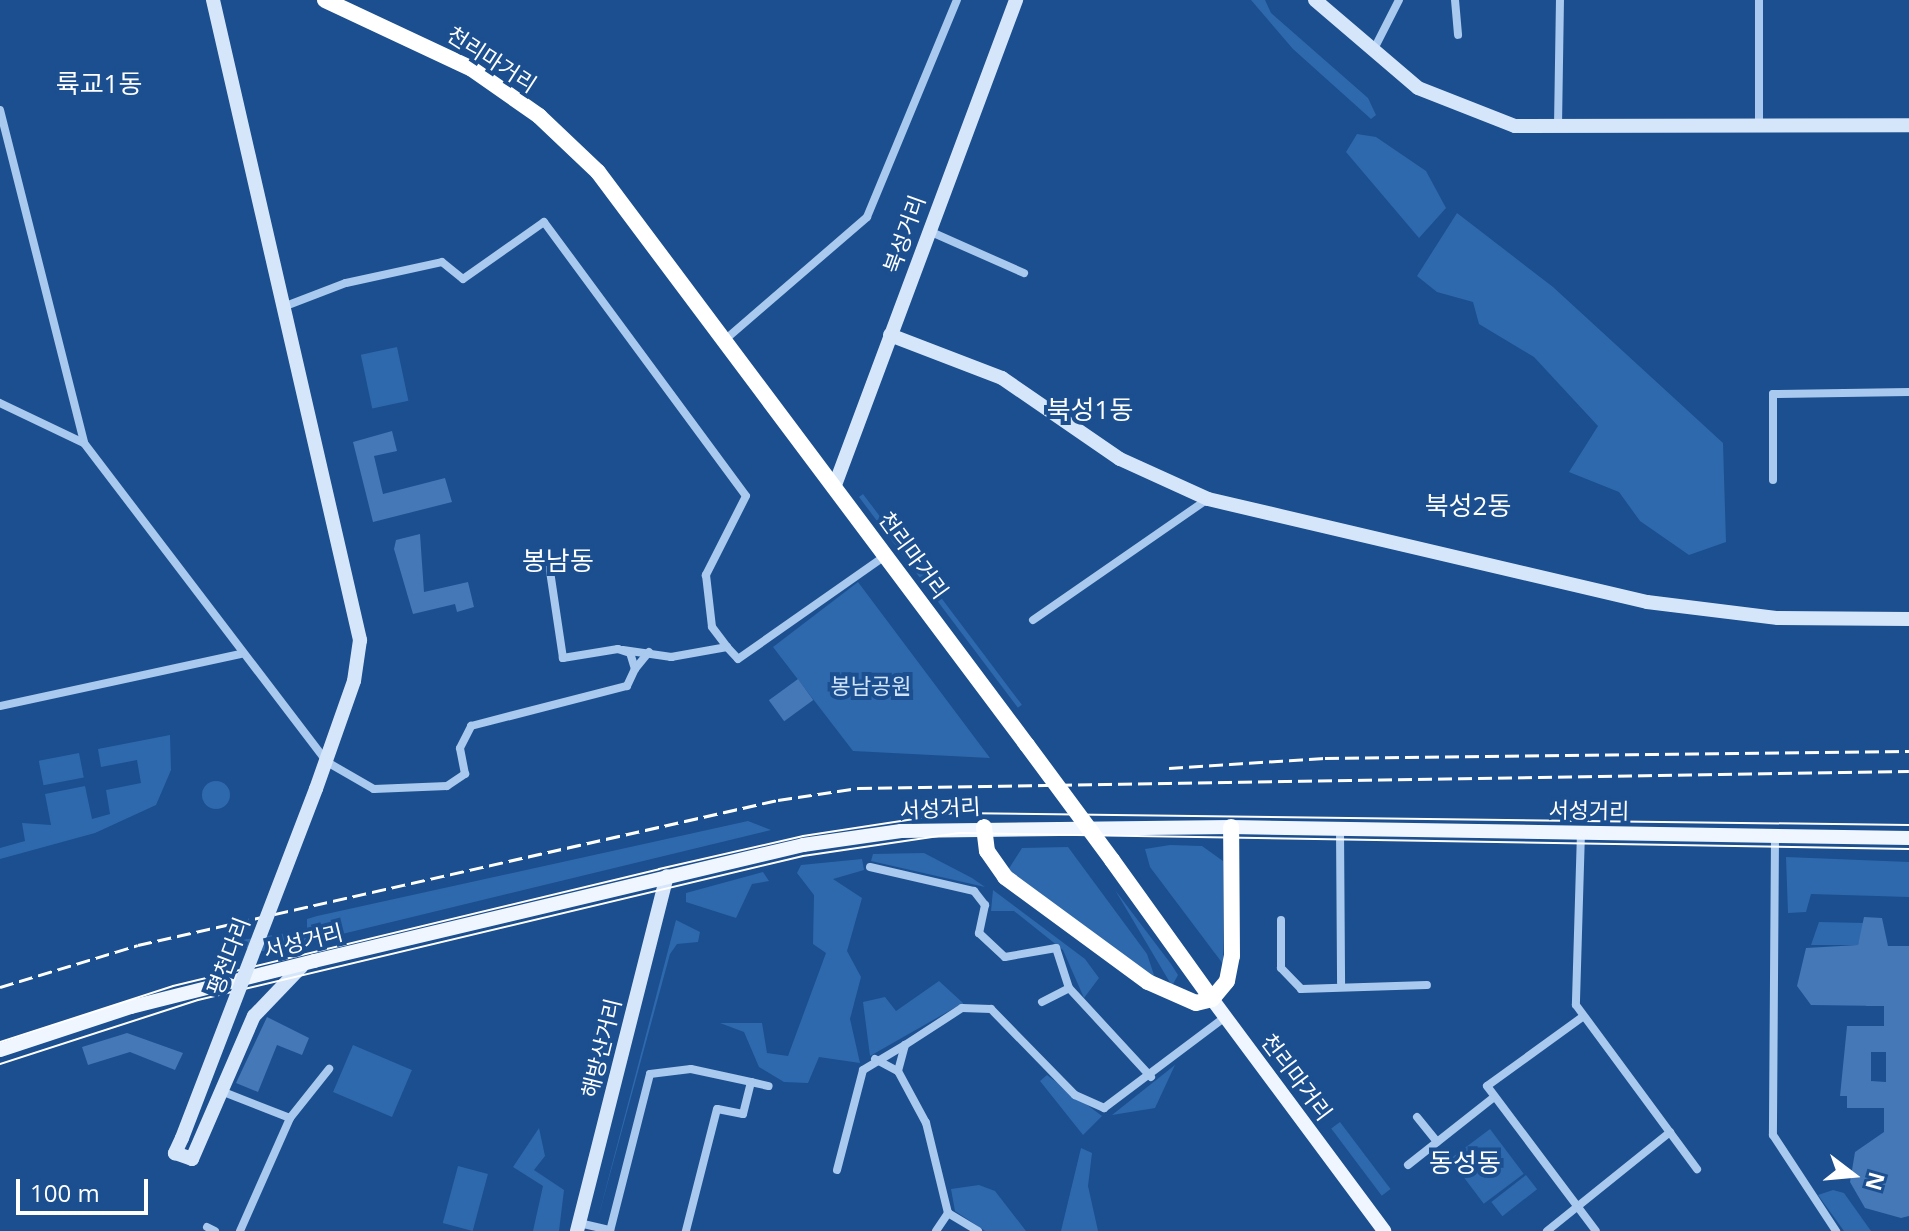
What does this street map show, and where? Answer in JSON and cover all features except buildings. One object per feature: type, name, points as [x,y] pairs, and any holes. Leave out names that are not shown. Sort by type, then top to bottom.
[{"type":"highway","name":"천리마거리","points":[[325,0],[435,47],[539,116],[625,203],[1212,999]]},
{"type":"highway","points":[[984,827],[991,859],[1015,885],[1148,982],[1180,1001],[1212,999],[1227,981],[1232,956],[1231,827]]},
{"type":"main road","name":"서성거리","points":[[0,1050],[131,1007],[314,961],[667,876],[864,835],[984,827],[1231,827],[1909,838]]},
{"type":"main road","name":"천리마거리","points":[[1212,999],[1384,1231]]},
{"type":"street","name":"평천다리","points":[[213,0],[281,308],[360,640],[327,762],[175,1153],[192,1159],[221,1091]]},
{"type":"street","points":[[727,338],[867,217],[957,0]]},
{"type":"street","name":"북성거리","points":[[835,485],[1016,0]]},
{"type":"street","points":[[1315,0],[1418,88],[1465,112],[1515,126],[1909,125]]},
{"type":"street","points":[[1373,51],[1399,0]]},
{"type":"street","points":[[1455,0],[1458,35]]},
{"type":"street","points":[[1558,126],[1560,0]]},
{"type":"street","points":[[1759,0],[1759,126]]},
{"type":"street","points":[[0,110],[84,443],[240,654],[327,762],[374,789],[447,786],[465,774],[460,748],[471,726],[616,690],[649,652]]},
{"type":"street","points":[[281,308],[346,283],[442,262],[463,279],[544,222],[746,496],[706,575],[712,627],[738,659],[886,555]]},
{"type":"street","points":[[929,231],[1024,273]]},
{"type":"street","points":[[890,335],[1002,378],[1120,459],[1208,499],[1647,602],[1778,618],[1909,619]]},
{"type":"street","points":[[1773,480],[1773,394],[1909,392]]},
{"type":"street","points":[[0,403],[84,443]]},
{"type":"street","points":[[1033,620],[1208,499]]},
{"type":"street","points":[[549,564],[563,658],[622,650],[671,657],[727,647]]},
{"type":"street","points":[[622,650],[635,669]]},
{"type":"street","points":[[0,706],[240,654]]},
{"type":"street","points":[[1340,829],[1341,983]]},
{"type":"street","points":[[1581,832],[1575,989],[1581,1018],[1697,1169]]},
{"type":"street","points":[[1775,836],[1771,1126],[1777,1148],[1836,1231]]},
{"type":"street","points":[[870,867],[966,886],[985,905],[979,933],[1014,960],[1056,948],[1069,988],[1151,1077]]},
{"type":"street","name":"해방산거리","points":[[578,1227],[667,876]]},
{"type":"street","points":[[1281,920],[1281,968],[1301,989],[1341,983],[1427,985]]},
{"type":"street","points":[[290,1118],[221,1091],[269,993],[314,961]]},
{"type":"street","points":[[1042,1002],[1069,988]]},
{"type":"street","points":[[837,1170],[860,1075],[875,1059],[976,1006],[1005,1018],[1091,1104],[1115,1106],[1225,1017]]},
{"type":"street","points":[[1581,1018],[1487,1086],[1596,1231]]},
{"type":"street","points":[[898,1071],[905,1045]]},
{"type":"street","points":[[875,1059],[898,1071],[926,1123],[948,1213],[978,1231]]},
{"type":"street","points":[[240,1231],[290,1118],[329,1069]]},
{"type":"street","points":[[578,1227],[610,1231],[650,1074],[691,1069],[769,1086]]},
{"type":"street","points":[[686,1231],[717,1109],[743,1114],[751,1082]]},
{"type":"street","points":[[1408,1165],[1494,1097]]},
{"type":"street","points":[[1417,1117],[1437,1142]]},
{"type":"street","points":[[1547,1231],[1670,1132]]},
{"type":"street","points":[[936,1231],[948,1213]]},
{"type":"green space","points":[[1251,0],[1265,0],[1271,13],[1368,98],[1376,115],[1371,119],[1293,49]]},
{"type":"green space","points":[[1357,134],[1376,137],[1426,171],[1446,208],[1419,238],[1346,152]]},
{"type":"green space","points":[[1457,213],[1553,287],[1723,443],[1726,542],[1689,555],[1640,521],[1619,492],[1569,472],[1598,426],[1534,357],[1479,324],[1473,302],[1437,292],[1417,276]]},
{"type":"green space","points":[[397,347],[408,401],[372,408],[361,355]]},
{"type":"green space","points":[[863,494],[1022,705],[1018,708],[859,497]]},
{"type":"green space","name":"봉남공원","points":[[858,582],[990,758],[853,751],[773,647]]},
{"type":"green space","points":[[170,735],[171,770],[156,805],[95,833],[0,859],[0,848],[25,841],[22,823],[51,825],[45,794],[85,786],[92,819],[110,814],[106,790],[141,783],[137,760],[101,767],[98,749]]},
{"type":"green space","points":[[79,753],[84,778],[44,785],[39,761]]},
{"type":"green space","points":[[216,781],[226,785],[230,795],[226,805],[216,809],[206,805],[202,795],[206,785]]},
{"type":"green space","points":[[748,821],[771,830],[268,952],[239,947],[241,940],[307,930],[307,919],[317,916]]},
{"type":"green space","points":[[1170,845],[1202,846],[1223,861],[1223,964],[1150,867],[1145,849]]},
{"type":"green space","points":[[1068,847],[1147,954],[1155,978],[1008,870],[1022,848]]},
{"type":"green space","points":[[924,853],[985,887],[871,861],[873,854]]},
{"type":"green space","points":[[1786,857],[1909,862],[1909,897],[1811,894],[1806,912],[1788,913]]},
{"type":"green space","points":[[862,859],[864,870],[833,879],[862,898],[847,951],[861,977],[850,1019],[860,1063],[819,1057],[808,1083],[784,1082],[759,1067],[744,1032],[720,1023],[762,1023],[767,1053],[788,1056],[826,953],[813,944],[814,895],[797,873],[801,865]]},
{"type":"green space","points":[[763,872],[769,881],[752,884],[736,918],[686,902],[686,893]]},
{"type":"green space","points":[[993,890],[1085,959],[1099,978],[1084,998],[1063,950],[1014,911],[991,911]]},
{"type":"green space","points":[[1115,890],[1178,975],[1172,986]]},
{"type":"green space","points":[[676,920],[700,932],[698,942],[677,944],[670,954],[597,1222]]},
{"type":"green space","points":[[1819,922],[1864,923],[1858,945],[1811,945]]},
{"type":"green space","points":[[939,981],[963,1003],[870,1056],[863,1002],[885,997],[896,1011]]},
{"type":"green space","points":[[353,1045],[412,1070],[392,1117],[333,1092]]},
{"type":"green space","points":[[1175,1065],[1155,1108],[1112,1115]]},
{"type":"green space","points":[[1047,1075],[1102,1116],[1083,1135],[1040,1081]]},
{"type":"green space","points":[[1340,1122],[1391,1189],[1382,1196],[1331,1129]]},
{"type":"green space","points":[[539,1128],[545,1156],[534,1170],[564,1190],[559,1231],[533,1231],[543,1186],[513,1167]]},
{"type":"green space","points":[[1490,1129],[1524,1174],[1484,1204],[1450,1159]]},
{"type":"green space","points":[[1081,1148],[1092,1153],[1088,1186],[1098,1231],[1061,1231]]},
{"type":"green space","points":[[458,1166],[488,1174],[473,1231],[443,1223]]},
{"type":"green space","points":[[1526,1175],[1537,1189],[1502,1216],[1491,1202]]},
{"type":"green space","points":[[979,1185],[995,1191],[1026,1231],[985,1231],[955,1211],[951,1189]]},
{"type":"green space","points":[[1833,1190],[1844,1193],[1871,1231],[1844,1231],[1818,1195]]},
{"type":"tram line","points":[[0,1042],[173,986],[659,869],[803,836],[953,813],[1909,825]]},
{"type":"tram line","points":[[0,1064],[198,1000],[803,856],[959,833],[1909,849]]},
{"type":"railway","points":[[1169,768],[1325,758],[1909,751]]},
{"type":"railway","points":[[0,987],[138,945],[778,800],[858,788],[1909,771]]},
{"type":"district","name":"륙교1동","points":[[99,84]]},
{"type":"district","name":"북성1동","points":[[1090,410]]},
{"type":"district","name":"북성2동","points":[[1468,506]]},
{"type":"district","name":"봉남동","points":[[558,561]]},
{"type":"district","name":"동성동","points":[[1465,1163]]}]
